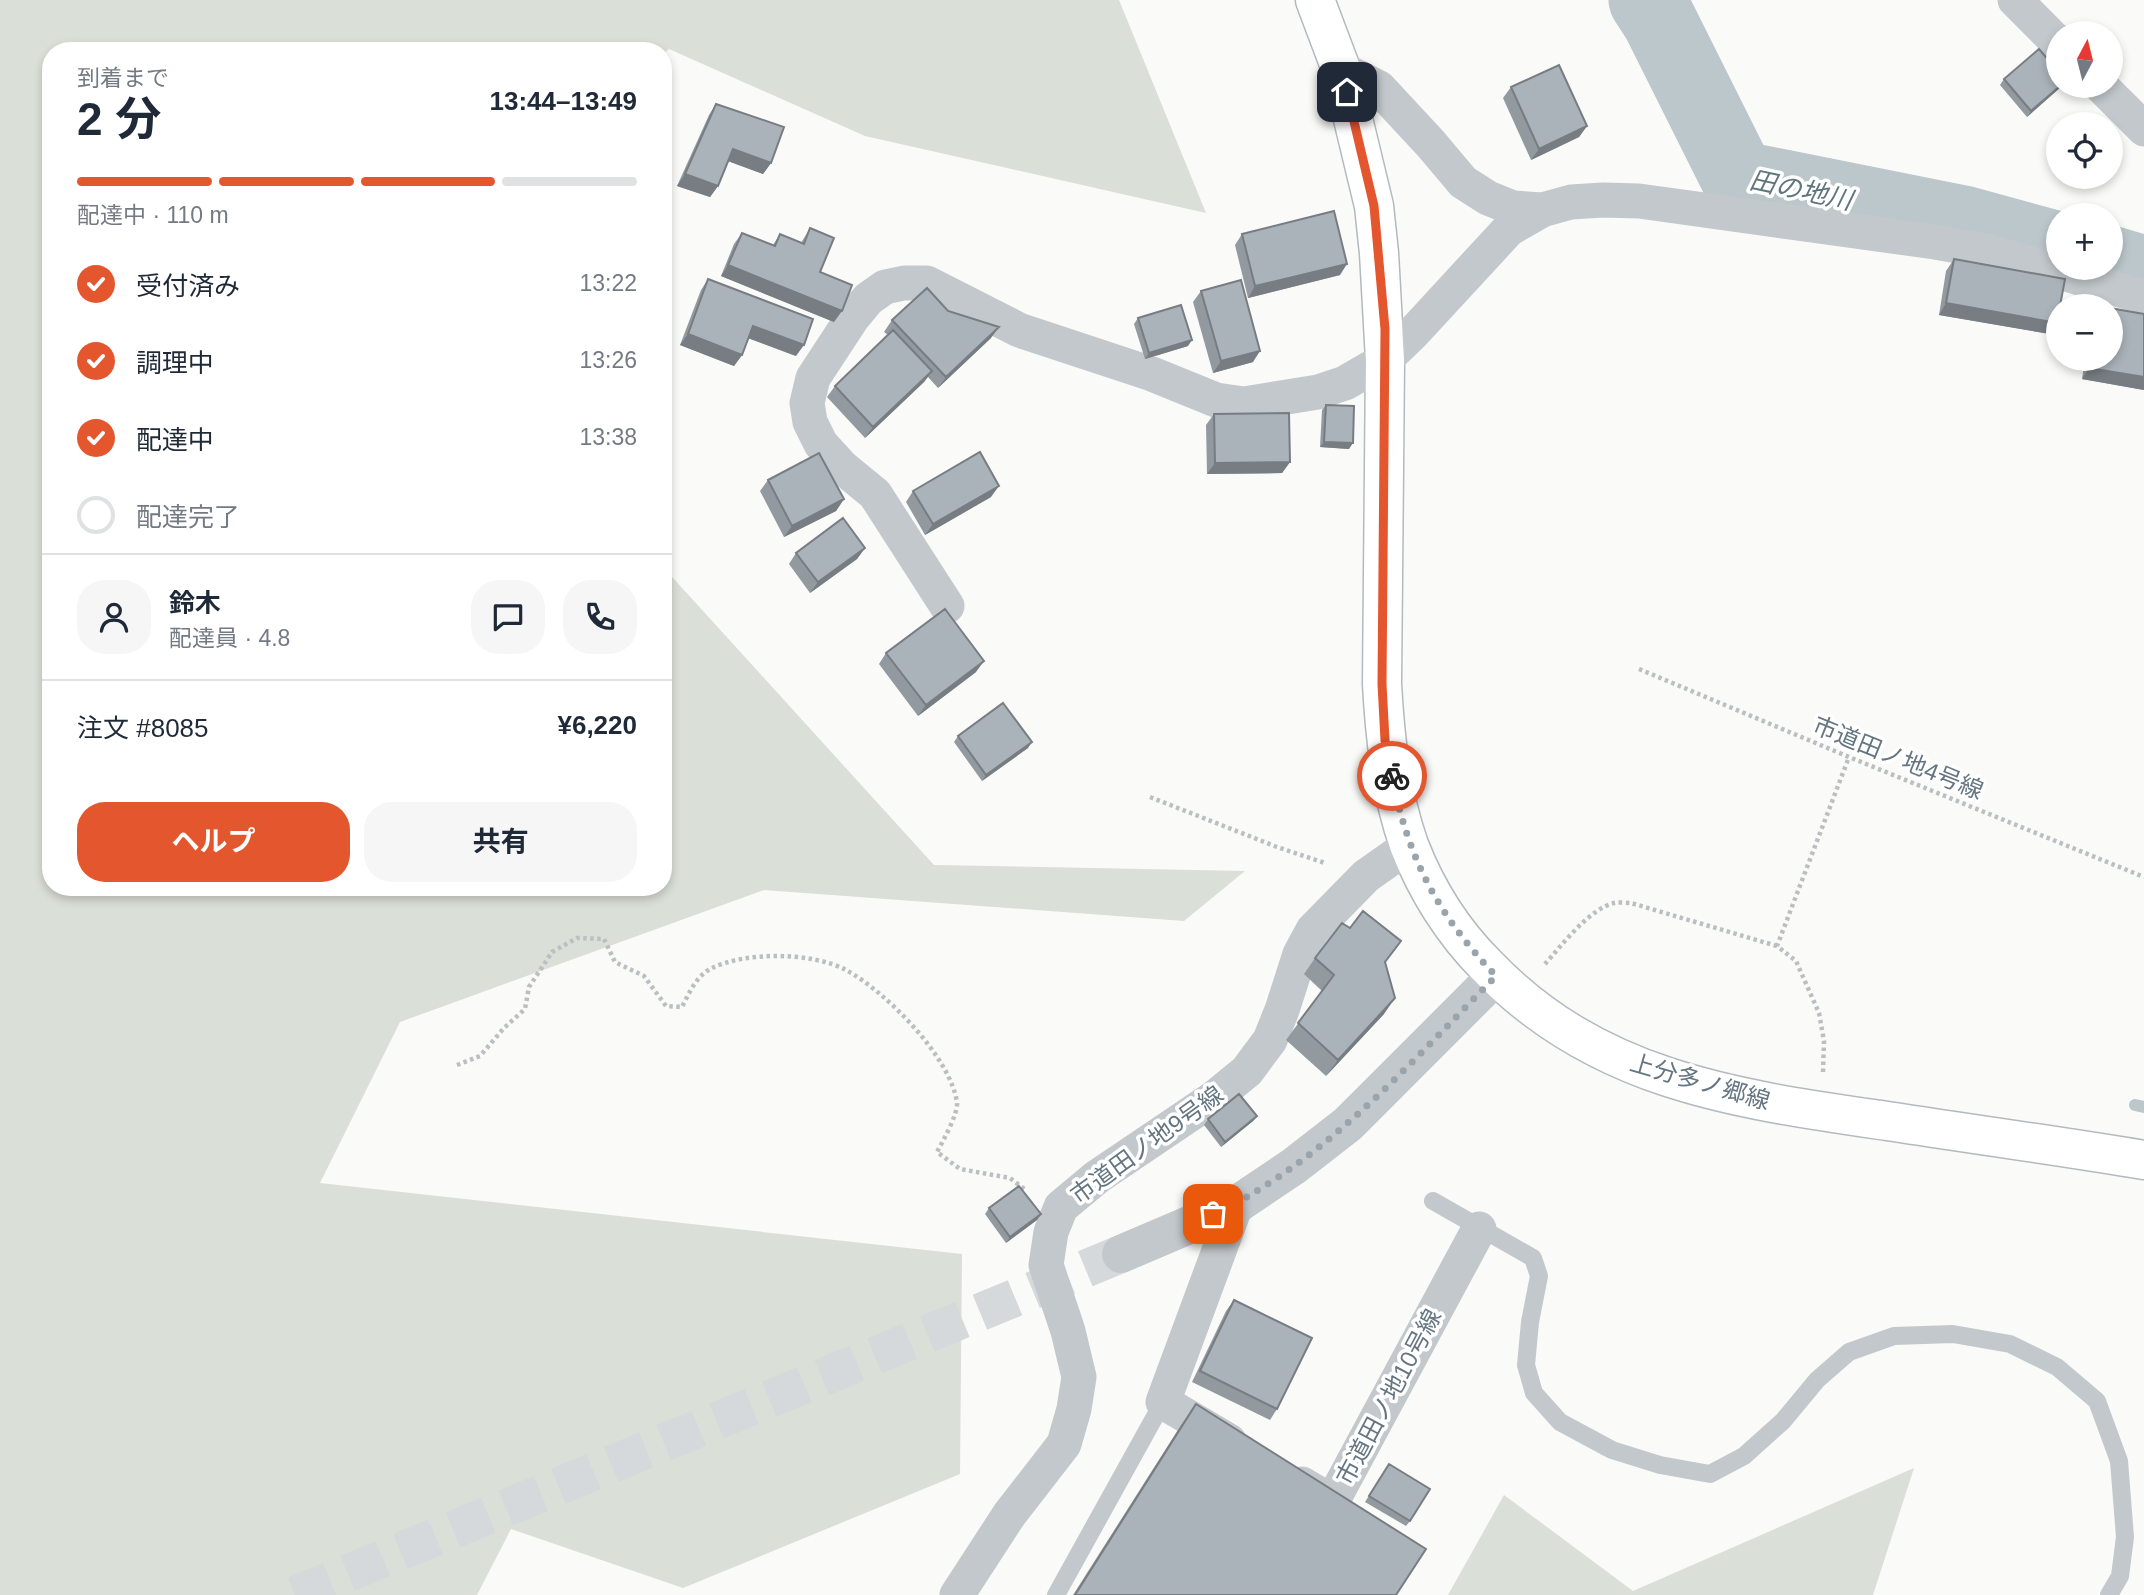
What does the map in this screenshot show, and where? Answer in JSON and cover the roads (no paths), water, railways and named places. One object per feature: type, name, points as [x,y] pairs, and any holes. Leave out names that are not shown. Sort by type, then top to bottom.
[{"type":"main road","name":"上分多ノ郷線","points":[[1315,0],[1341,69],[1374,206],[1379,253],[1385,360],[1382,684],[1385,740],[1396,798],[1409,845],[1442,910],[1458,934],[1496,976],[1544,1017],[1626,1061],[1673,1080],[1768,1104],[2144,1160]]},
{"type":"street","points":[[2015,0],[2046,31]]},
{"type":"street","points":[[1341,69],[1379,88],[1463,182],[1488,198],[1513,208],[1542,210]]},
{"type":"street","points":[[2113,98],[2144,129]]},
{"type":"street","points":[[947,606],[875,494],[842,467],[821,444],[810,422],[807,403],[813,378],[826,355],[867,299],[885,287],[904,283],[926,284],[1019,330],[1152,374],[1216,400],[1244,404],[1318,393],[1345,383],[1385,360],[1509,229],[1542,210],[1571,202],[1639,201],[1934,242],[1991,252],[2144,297]]},
{"type":"street","name":"市道田ノ地9号線","points":[[957,1595],[1009,1515],[1064,1444],[1074,1409],[1079,1377],[1068,1331],[1046,1265],[1051,1232],[1061,1207],[1097,1177],[1214,1098],[1247,1071],[1270,1040],[1300,954],[1313,930],[1366,876],[1409,845]]},
{"type":"street","points":[[1121,1254],[1236,1205],[1294,1166],[1348,1124],[1496,976]]},
{"type":"street","points":[[1163,1402],[1236,1205]]},
{"type":"street","name":"市道田ノ地10号線","points":[[1163,1402],[1338,1505],[1479,1229]]},
{"type":"lane","points":[[1433,1201],[1533,1258],[1539,1276],[1530,1322],[1526,1365],[1534,1393],[1560,1422],[1612,1450],[1660,1465],[1710,1474],[1744,1455],[1783,1421],[1816,1380],[1849,1352],[1894,1336],[1953,1334],[2010,1344],[2057,1367],[2097,1401],[2119,1461],[2125,1537],[2120,1576],[2109,1595]]},
{"type":"lane","points":[[1056,1595],[1163,1402]]},
{"type":"waterway","name":"田の地川","points":[[1646,0],[1659,20],[1738,178],[1963,223],[2046,246]]},
{"type":"waterway","name":"田の地川","points":[[2123,267],[2144,273]]},
{"type":"waterway","points":[[2135,1105],[2144,1107]]},
{"type":"tunnel","points":[[295,1595],[1121,1254]]}]
